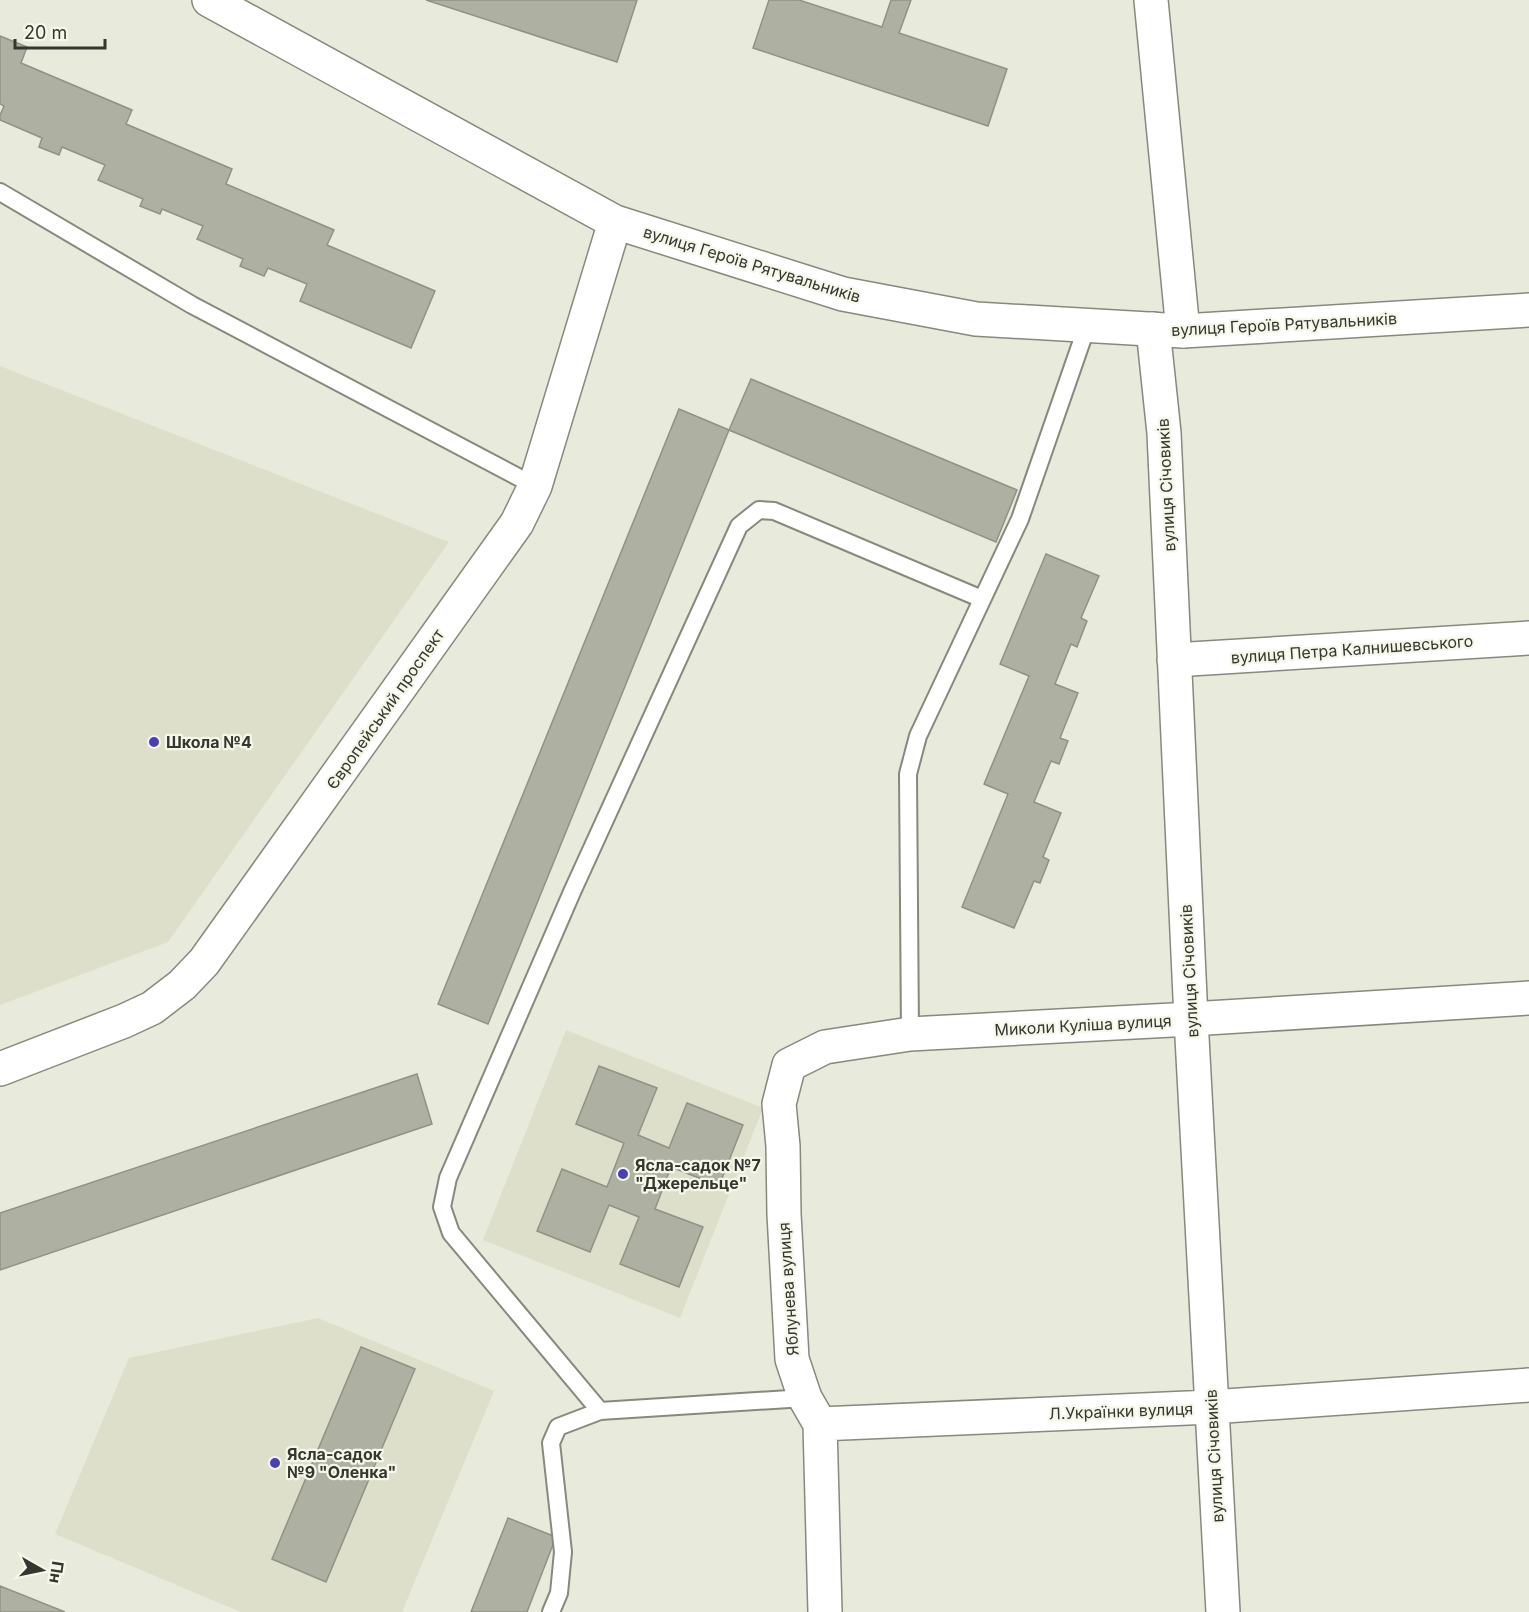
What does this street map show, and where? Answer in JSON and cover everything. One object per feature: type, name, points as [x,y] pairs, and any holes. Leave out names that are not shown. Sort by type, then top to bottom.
[{"type":"street","name":"вулиця Героїв Рятувальників","points":[[209,0],[615,222],[843,294],[976,319],[1168,330],[1529,310]]},
{"type":"street","name":"вулиця Січовиків","points":[[1151,0],[1168,330],[1164,434],[1174,660],[1223,1612]]},
{"type":"street","name":"Європейський проспект","points":[[0,1069],[152,1008],[182,986],[204,962],[517,523],[536,486],[615,222]]},
{"type":"street","name":"вулиця Петра Калнишевського","points":[[1174,660],[1529,638]]},
{"type":"street","name":"Миколи Куліша вулиця","points":[[779,1104],[789,1065],[825,1047],[910,1034],[1529,998]]},
{"type":"street","name":"Яблунева вулиця","points":[[779,1104],[783,1146],[784,1214],[792,1359],[812,1411],[825,1612]]},
{"type":"street","name":"Л.Українки вулиця","points":[[812,1411],[1211,1407],[1529,1385]]},
{"type":"lane","points":[[0,192],[192,305],[536,486]]},
{"type":"lane","points":[[910,1034],[908,774],[918,736],[1020,519],[1087,326]]},
{"type":"lane","points":[[600,1411],[451,1233],[442,1207],[448,1178],[572,892],[739,526],[759,510],[774,511],[982,600]]},
{"type":"lane","points":[[551,1612],[559,1593],[563,1552],[551,1443],[558,1427],[600,1411],[812,1411]]},
{"type":"shaded area","name":"Школа №4","points":[[0,366],[449,542],[168,942],[0,1005]]},
{"type":"shaded area","name":"Ясла-садок №7 \"Джерельце\"","points":[[566,1030],[763,1108],[680,1318],[483,1240]]},
{"type":"shaded area","name":"Ясла-садок №9 \"Оленка\"","points":[[318,1318],[494,1391],[402,1612],[241,1612],[55,1534],[129,1358]]},
{"type":"building","points":[[426,0],[637,0],[617,62]]},
{"type":"building","points":[[769,0],[799,0],[882,27],[891,0],[911,0],[899,33],[1007,69],[988,126],[753,48]]},
{"type":"building","points":[[0,36],[27,47],[21,63],[132,110],[126,124],[232,169],[226,184],[334,230],[327,245],[435,291],[411,348],[300,301],[307,284],[268,268],[264,276],[240,266],[243,259],[197,239],[203,226],[162,209],[160,214],[140,206],[143,199],[98,180],[105,165],[62,147],[59,155],[39,147],[42,138],[0,120],[4,106],[0,104]]},
{"type":"building","points":[[751,379],[1017,490],[996,542],[729,430]]},
{"type":"building","points":[[679,409],[729,430],[488,1024],[438,1004]]},
{"type":"building","points":[[1046,554],[1099,576],[1081,618],[1087,621],[1077,647],[1071,644],[1055,684],[1078,693],[1060,738],[1068,741],[1059,764],[1051,761],[1034,802],[1061,813],[1043,857],[1049,860],[1040,883],[1034,881],[1014,928],[962,907],[1008,794],[984,784],[1029,676],[1000,664]]},
{"type":"building","points":[[599,1066],[657,1088],[638,1135],[669,1148],[687,1103],[743,1125],[719,1186],[671,1167],[655,1209],[703,1227],[679,1287],[620,1264],[639,1217],[609,1205],[590,1252],[537,1231],[562,1169],[607,1187],[624,1143],[576,1124]]},
{"type":"building","points":[[417,1074],[432,1124],[0,1270],[0,1213]]},
{"type":"building","points":[[361,1347],[415,1369],[326,1582],[272,1559]]},
{"type":"building","points":[[508,1518],[556,1537],[527,1612],[471,1612]]},
{"type":"building","points":[[0,1586],[65,1612],[0,1612]]},
{"type":"place","name":"Школа №4","points":[[154,742]]},
{"type":"place","name":"Ясла-садок №7 \"Джерельце\"","points":[[623,1174]]},
{"type":"place","name":"Ясла-садок №9 \"Оленка\"","points":[[275,1463]]}]
